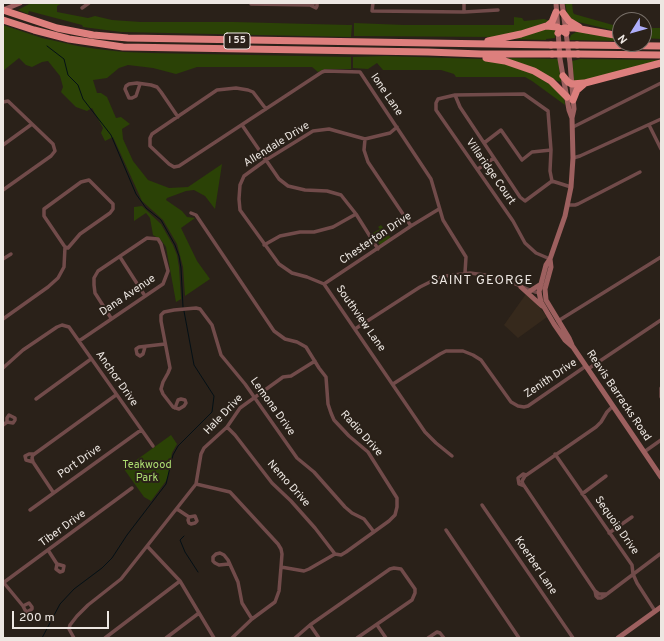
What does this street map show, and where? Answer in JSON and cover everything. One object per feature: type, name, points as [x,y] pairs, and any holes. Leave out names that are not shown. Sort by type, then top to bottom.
[{"type":"highway","name":"I 55","points":[[3,10],[40,23],[63,29],[92,35],[128,38],[661,46]]},
{"type":"highway","points":[[474,44],[521,34],[546,26],[552,22],[560,12],[581,28]]},
{"type":"highway","name":"I 55","points":[[3,20],[64,38],[123,47],[464,54],[661,55]]},
{"type":"highway","points":[[546,26],[562,30],[581,28],[612,34]]},
{"type":"highway","points":[[464,54],[472,57],[493,58],[517,64],[559,84],[568,81],[585,83],[661,63]]},
{"type":"highway","points":[[551,81],[570,99],[585,83]]},
{"type":"main road","points":[[3,10],[19,3]]},
{"type":"main road","name":"Reavis Barracks Road","points":[[556,3],[560,12],[568,81]]},
{"type":"main road","name":"Reavis Barracks Road","points":[[560,12],[562,3]]},
{"type":"main road","name":"Reavis Barracks Road","points":[[562,30],[570,99],[574,109],[572,118],[573,158],[567,204],[550,259],[546,265],[540,284],[543,306],[569,338],[573,347],[661,477]]},
{"type":"main road","name":"Reavis Barracks Road","points":[[550,259],[551,267],[542,293],[556,322]]},
{"type":"main road","points":[[530,290],[540,284]]},
{"type":"main road","points":[[521,287],[543,306]]},
{"type":"main road","points":[[618,638],[661,607]]},
{"type":"street","points":[[82,8],[89,3]]},
{"type":"street","points":[[373,3],[372,11],[464,12],[498,10]]},
{"type":"street","points":[[464,3],[464,12]]},
{"type":"street","points":[[251,4],[314,4]]},
{"type":"street","name":"Ione Lane","points":[[178,117],[152,134],[150,138],[150,146],[174,167],[179,166],[322,72],[360,72],[431,179],[445,225],[465,254],[466,274]]},
{"type":"street","points":[[573,126],[661,83]]},
{"type":"street","points":[[140,84],[136,96],[129,98],[125,89],[129,84],[140,84],[151,85],[162,92],[178,117],[217,90],[236,88],[254,92],[266,109]]},
{"type":"street","points":[[524,94],[548,111],[551,150],[550,172],[552,181],[525,201],[520,197],[460,107],[455,95],[524,94]]},
{"type":"street","name":"Villaridge Court","points":[[455,95],[438,99],[436,103],[436,110],[513,221],[525,243],[536,253],[550,259]]},
{"type":"street","points":[[3,102],[8,101],[53,144],[55,151],[51,156],[3,190]]},
{"type":"street","points":[[573,158],[661,119]]},
{"type":"street","points":[[3,145],[32,124]]},
{"type":"street","points":[[242,125],[279,180],[288,186],[306,190],[327,191],[341,195],[356,214],[378,249]]},
{"type":"street","points":[[649,125],[661,149]]},
{"type":"street","name":"Allendale Drive","points":[[240,185],[244,176],[266,160],[312,131],[329,129],[365,139],[380,137],[390,133],[397,127]]},
{"type":"street","points":[[484,143],[501,130],[522,160],[532,152],[551,150]]},
{"type":"street","points":[[365,139],[364,150],[368,162],[411,226]]},
{"type":"street","points":[[478,170],[494,158]]},
{"type":"street","points":[[567,204],[578,204],[640,172]]},
{"type":"street","points":[[3,319],[48,287],[58,278],[64,267],[65,247],[44,216],[44,209],[81,182],[89,180],[113,204],[113,209],[110,213],[80,234],[68,248],[65,247]]},
{"type":"street","points":[[552,181],[570,187]]},
{"type":"street","name":"Southview Lane","points":[[240,185],[240,210],[264,245],[279,264],[292,273],[324,284],[394,384],[425,432],[452,456]]},
{"type":"street","name":"Chesterton Drive","points":[[324,284],[439,209]]},
{"type":"street","name":"Radio Drive","points":[[191,213],[196,215],[274,331],[284,339],[297,342],[306,347],[326,377],[328,404],[334,420],[349,436],[368,452],[397,498],[395,515],[346,552],[335,554],[310,570],[304,571],[281,567]]},
{"type":"street","points":[[264,245],[280,236],[300,232],[314,232],[334,227],[356,214]]},
{"type":"street","name":"Dana Avenue","points":[[79,341],[163,284],[168,271],[161,244],[158,240],[147,238],[120,257]]},
{"type":"street","points":[[3,259],[11,254]]},
{"type":"street","points":[[111,318],[96,293],[94,278],[98,271],[120,257],[145,296]]},
{"type":"street","points":[[556,322],[661,257]]},
{"type":"street","points":[[356,329],[420,287],[438,278],[466,274],[491,276],[542,293]]},
{"type":"street","name":"Lemona Drive","points":[[165,344],[161,315],[164,312],[174,310],[188,308],[200,309],[212,325],[221,355],[255,397],[297,458],[314,472],[345,507],[364,520],[374,532]]},
{"type":"street","points":[[587,368],[661,320]]},
{"type":"street","name":"Anchor Drive","points":[[3,368],[23,350],[57,327],[62,325],[69,327],[153,446]]},
{"type":"street","points":[[145,347],[165,344],[170,368],[161,389],[173,407],[176,408]]},
{"type":"street","name":"Zenith Drive","points":[[394,384],[446,351],[463,351],[481,360],[511,402],[518,406],[524,407],[528,406],[587,368]]},
{"type":"street","points":[[36,399],[91,359]]},
{"type":"street","name":"Hale Drive","points":[[74,638],[69,629],[76,616],[121,579],[196,484],[201,454],[204,448],[227,427],[240,408],[283,377],[291,376],[315,361]]},
{"type":"street","points":[[661,388],[661,397]]},
{"type":"street","points":[[53,492],[33,458],[116,395]]},
{"type":"street","points":[[613,406],[599,424],[526,475],[522,480],[524,486],[595,591],[594,593],[598,598],[606,596],[660,554]]},
{"type":"street","name":"Nemo Drive","points":[[227,427],[235,435],[272,484],[292,501],[335,554]]},
{"type":"street","name":"Port Drive","points":[[30,510],[141,430]]},
{"type":"street","points":[[644,452],[661,440]]},
{"type":"street","name":"Sequoia Drive","points":[[555,454],[632,565],[633,574],[655,611]]},
{"type":"street","points":[[524,486],[519,484],[518,478],[523,474],[526,475]]},
{"type":"street","points":[[582,494],[606,476]]},
{"type":"street","points":[[196,484],[230,492],[281,549],[282,554],[279,591],[274,602],[252,619],[232,638]]},
{"type":"street","name":"Tiber Drive","points":[[4,583],[132,488]]},
{"type":"street","name":"Koerber Lane","points":[[482,505],[573,638]]},
{"type":"street","points":[[177,509],[189,517]]},
{"type":"street","points":[[609,533],[632,517]]},
{"type":"street","points":[[446,530],[519,638]]},
{"type":"street","points":[[147,546],[180,581],[214,638]]},
{"type":"street","points":[[48,550],[57,564]]},
{"type":"street","points":[[229,564],[219,565],[213,561],[213,557],[220,553],[228,560],[238,582],[242,603],[252,619]]},
{"type":"street","points":[[295,638],[310,625],[390,569],[398,568],[403,571],[415,589],[412,600],[357,638]]},
{"type":"street","points":[[105,638],[180,581]]},
{"type":"street","points":[[4,583],[23,606]]},
{"type":"street","points":[[595,591],[599,594],[607,594]]},
{"type":"street","points":[[166,638],[199,613]]},
{"type":"street","points":[[376,624],[386,638]]},
{"type":"street","points":[[310,625],[319,638]]},
{"type":"street","points":[[428,638],[437,632],[444,638]]},
{"type":"shaded area","points":[[526,294],[537,304],[547,317],[518,338],[504,325]]},
{"type":"green space","points":[[31,3],[62,3],[57,6],[57,12],[88,18],[95,16],[112,20],[141,22],[234,22],[352,25],[351,37],[121,32],[83,27],[82,25],[29,11],[28,14],[18,10]]},
{"type":"green space","points":[[565,3],[572,3],[574,14],[612,25],[612,30],[574,21],[570,19]]},
{"type":"green space","points":[[514,17],[522,18],[524,21],[544,19],[550,21],[515,33],[496,37],[354,36],[354,23],[404,25],[514,25]]},
{"type":"green space","points":[[3,25],[42,38],[97,49],[151,53],[351,57],[351,69],[325,69],[318,72],[312,67],[197,67],[176,74],[153,68],[128,65],[119,68],[107,78],[93,80],[97,93],[101,93],[107,97],[116,118],[121,117],[130,124],[122,129],[123,139],[133,161],[148,180],[169,188],[188,187],[222,164],[215,209],[205,196],[194,190],[186,191],[167,198],[166,200],[182,211],[187,217],[195,218],[181,228],[197,261],[210,279],[185,296],[183,267],[177,244],[163,220],[142,201],[113,137],[105,141],[101,133],[103,128],[92,108],[87,111],[76,107],[61,92],[63,87],[60,76],[48,61],[32,67],[26,65],[19,58],[3,71]]},
{"type":"green space","points":[[550,28],[555,29],[555,38],[546,40],[510,39]]},
{"type":"green space","points":[[652,28],[661,28],[661,39],[652,38]]},
{"type":"green space","points":[[578,31],[612,37],[612,41],[569,40],[571,35]]},
{"type":"green space","points":[[385,56],[482,59],[500,62],[534,74],[560,91],[564,97],[565,105],[525,77],[456,77],[454,74],[441,70],[383,70],[377,63],[368,69],[353,68],[353,57]]},
{"type":"green space","points":[[505,58],[558,59],[561,82],[534,68]]},
{"type":"green space","points":[[580,59],[661,60],[581,82],[574,82],[572,61]]},
{"type":"green space","points":[[142,206],[161,224],[177,255],[181,299],[176,302],[166,247],[161,240],[153,235],[150,218],[146,213],[134,221],[134,207]]},
{"type":"green space","points":[[381,225],[391,238],[380,245],[371,234],[380,229],[378,227]]},
{"type":"green space","name":"Teakwood Park","points":[[171,435],[177,444],[172,453],[168,476],[151,501],[144,497],[124,469]]},
{"type":"waterway","points":[[47,46],[64,59],[68,75],[78,85],[83,99],[111,135],[136,194],[146,208],[161,220],[175,245],[181,268],[183,307]]},
{"type":"waterway","points":[[42,638],[60,604],[74,589],[102,568],[112,558],[127,535],[166,484],[173,455],[178,446],[212,412],[214,396],[194,365],[184,311]]},
{"type":"waterway","points":[[184,536],[180,540],[185,552],[198,572]]},
{"type":"district","name":"SAINT GEORGE","points":[[482,281]]}]
